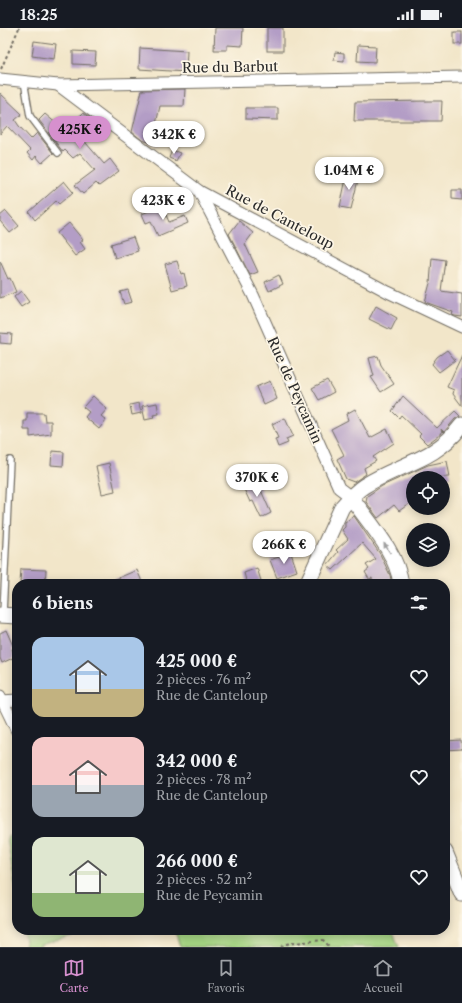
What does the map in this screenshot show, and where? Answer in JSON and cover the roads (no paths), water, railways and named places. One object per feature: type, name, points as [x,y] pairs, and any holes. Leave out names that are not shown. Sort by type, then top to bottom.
[{"type":"street","name":"Rue du Barbut","points":[[0,79],[58,86],[462,77]]},
{"type":"street","name":"Rue de Canteloup","points":[[58,86],[199,191],[388,292],[462,327]]},
{"type":"street","name":"Rue de Peycamin","points":[[199,191],[253,295],[340,488],[351,497]]},
{"type":"street","points":[[309,579],[342,507],[351,497],[363,486],[434,452],[455,434],[462,425]]},
{"type":"street","points":[[351,497],[390,552],[400,574],[400,579]]},
{"type":"street","points":[[1,699],[12,700]]},
{"type":"street","points":[[1,699],[12,721]]},
{"type":"street","points":[[450,864],[462,894]]},
{"type":"lane","points":[[24,82],[30,116],[58,153]]},
{"type":"lane","points":[[7,615],[10,460]]}]
